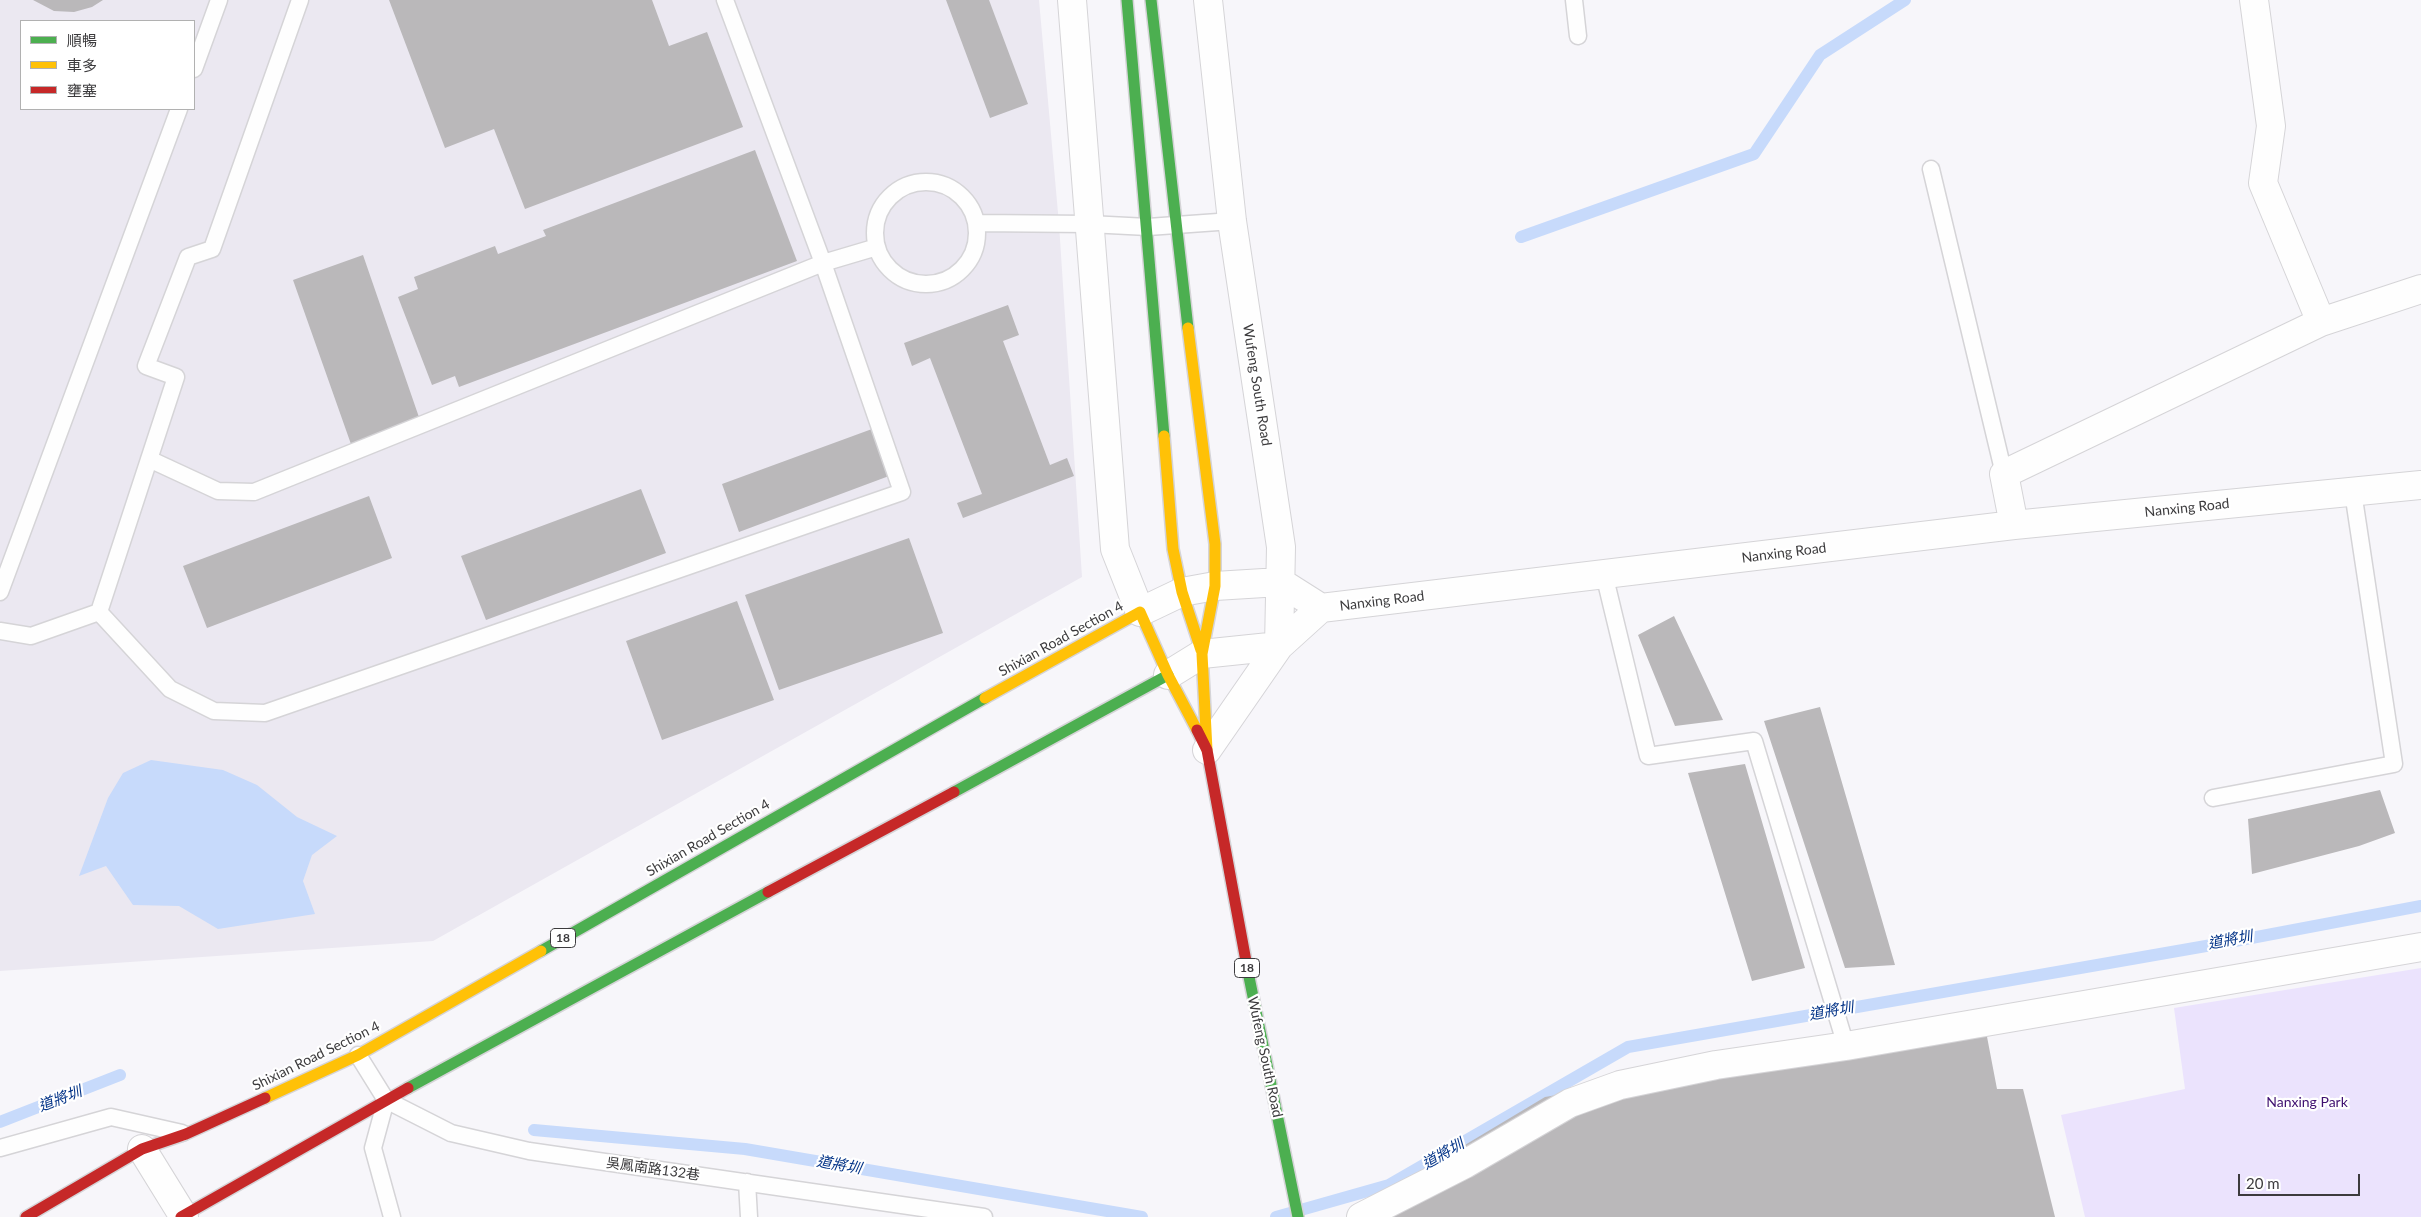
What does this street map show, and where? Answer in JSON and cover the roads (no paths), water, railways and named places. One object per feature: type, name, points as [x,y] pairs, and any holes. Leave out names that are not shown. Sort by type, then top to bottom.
[{"type":"main road","name":"Wufeng South Road","points":[[1127,0],[1174,549],[1182,592],[1202,654]]},
{"type":"main road","name":"Wufeng South Road","points":[[1152,0],[1175,226],[1215,544],[1215,586],[1202,654],[1207,750],[1254,1001],[1298,1217]]},
{"type":"main road","name":"Shixian Road Section 4","points":[[26,1217],[142,1149],[186,1134],[358,1055],[1064,653],[1140,612],[1168,674]]},
{"type":"main road","name":"Wufeng South Road","points":[[1168,674],[1207,750]]},
{"type":"main road","points":[[183,1217],[386,1100],[1168,674]]},
{"type":"street","points":[[1072,0],[1115,548],[1140,612],[1182,592],[1215,586],[1280,582],[1321,608]]},
{"type":"street","name":"Wufeng South Road","points":[[1208,0],[1232,221],[1281,542],[1279,646]]},
{"type":"street","points":[[2254,0],[2271,126],[2262,183],[2321,322]]},
{"type":"street","points":[[2014,525],[2004,474],[2321,322],[2421,290]]},
{"type":"street","name":"Nanxing Road","points":[[1279,646],[1321,608],[2014,525],[2421,484]]},
{"type":"street","points":[[1168,674],[1202,654],[1279,646]]},
{"type":"street","points":[[1207,750],[1279,646]]},
{"type":"street","points":[[1361,1217],[1465,1164],[1578,1100],[1620,1085],[1707,1067],[1846,1046],[2421,947]]},
{"type":"street","points":[[142,1149],[183,1217]]},
{"type":"lane","points":[[195,66],[219,0]]},
{"type":"lane","points":[[99,612],[176,376],[146,366],[188,257],[212,249],[300,0]]},
{"type":"lane","points":[[99,612],[170,689],[214,711],[265,713],[902,492],[823,263],[724,0]]},
{"type":"lane","points":[[1574,0],[1578,36]]},
{"type":"lane","points":[[0,592],[179,110]]},
{"type":"lane","points":[[1931,169],[2004,474]]},
{"type":"lane","points":[[930,182],[946,186],[960,195],[970,208],[976,223],[977,240],[971,257],[960,270],[946,280],[929,284],[912,282],[897,274],[884,263],[877,247],[875,231],[878,215],[886,200],[898,190],[914,183],[930,182]]},
{"type":"lane","points":[[976,223],[1089,224],[1148,228],[1232,221]]},
{"type":"lane","points":[[149,459],[218,491],[254,492],[823,263],[877,247]]},
{"type":"lane","points":[[2212,798],[2394,764],[2353,492]]},
{"type":"lane","points":[[1604,574],[1648,756],[1754,741],[1846,1046]]},
{"type":"lane","points":[[0,631],[31,636],[99,612]]},
{"type":"lane","points":[[358,1055],[386,1100],[373,1148],[392,1217]]},
{"type":"lane","name":"吳鳳南路132巷","points":[[386,1100],[451,1133],[529,1151],[984,1217]]},
{"type":"lane","points":[[0,1148],[111,1118],[186,1134]]},
{"type":"lane","points":[[747,1182],[749,1217]]},
{"type":"water","points":[[151,760],[223,770],[257,785],[297,817],[337,836],[312,855],[303,881],[315,914],[218,929],[179,906],[133,905],[106,866],[79,876],[108,798],[123,773]]},
{"type":"waterway","points":[[1521,237],[1754,154],[1820,55],[1905,0]]},
{"type":"waterway","name":"道將圳","points":[[1276,1217],[1389,1185],[1628,1047],[2246,939],[2421,906]]},
{"type":"waterway","name":"道將圳","points":[[0,1122],[120,1075]]},
{"type":"waterway","name":"道將圳","points":[[534,1130],[745,1149],[1142,1217]]},
{"type":"park label","name":"Nanxing Park","points":[[2307,1102]]}]
